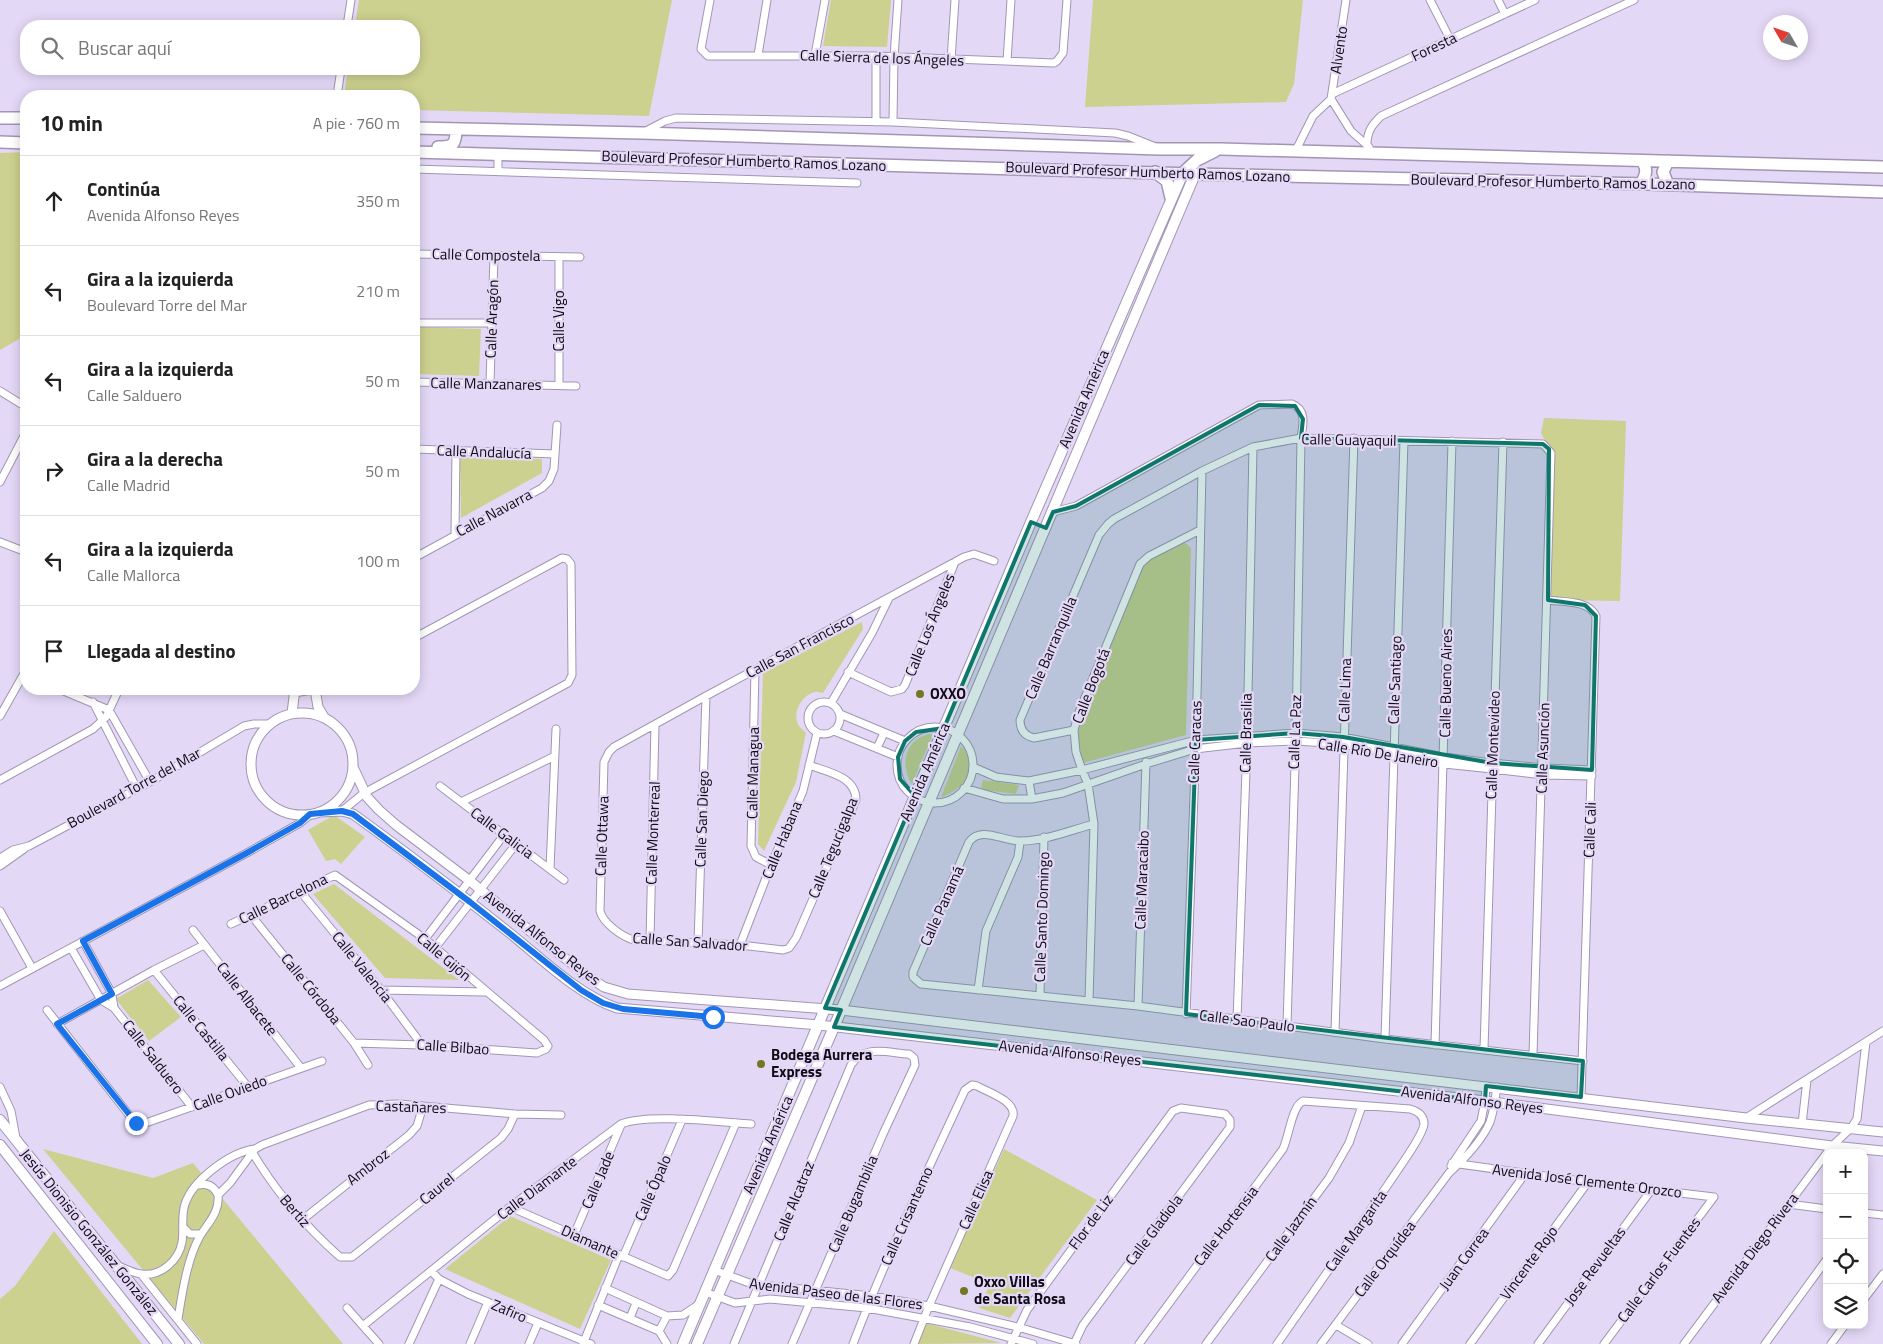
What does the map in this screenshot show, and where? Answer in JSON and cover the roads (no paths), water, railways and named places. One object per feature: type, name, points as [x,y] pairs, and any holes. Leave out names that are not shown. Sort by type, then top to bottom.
[{"type":"main road","points":[[0,118],[20,118]]},
{"type":"main road","name":"Boulevard Profesor Humberto Ramos Lozano","points":[[420,128],[1160,149],[1221,148],[1295,152],[1883,168]]},
{"type":"main road","points":[[420,145],[450,146],[456,140],[456,129]]},
{"type":"main road","points":[[0,142],[20,143]]},
{"type":"main road","points":[[1189,174],[1198,160],[1221,148]]},
{"type":"main road","name":"Boulevard Profesor Humberto Ramos Lozano","points":[[420,152],[1883,192]]},
{"type":"main road","points":[[1641,184],[1646,172],[1646,166],[1642,160]]},
{"type":"main road","points":[[1668,161],[1663,172],[1668,185]]},
{"type":"main road","points":[[1155,172],[1167,181],[1171,198]]},
{"type":"main road","name":"Avenida América","points":[[683,1344],[819,1025],[824,1008],[1171,198],[1189,174]]},
{"type":"main road","name":"Avenida América","points":[[697,1344],[1053,512],[1189,174]]},
{"type":"main road","points":[[1031,522],[1046,528]]},
{"type":"main road","name":"Jesús Dionisio González González","points":[[0,1120],[179,1344]]},
{"type":"main road","name":"Jesús Dionisio González González","points":[[0,1145],[157,1344]]},
{"type":"street","points":[[348,20],[351,0]]},
{"type":"street","name":"Calle Sierra de los Ángeles","points":[[710,0],[701,48],[708,56],[876,56],[1054,63],[1063,53],[1067,0]]},
{"type":"street","points":[[758,56],[767,0]]},
{"type":"street","points":[[815,55],[825,0]]},
{"type":"street","points":[[893,122],[894,57],[898,0]]},
{"type":"street","points":[[950,60],[955,0]]},
{"type":"street","points":[[1007,61],[1011,0]]},
{"type":"street","name":"Alvento","points":[[1332,96],[1346,0]]},
{"type":"street","points":[[1430,0],[1450,39]]},
{"type":"street","points":[[1498,0],[1505,14]]},
{"type":"street","name":"Foresta","points":[[1332,96],[1535,0]]},
{"type":"street","points":[[1367,145],[1367,135],[1372,125],[1381,116],[1634,0]]},
{"type":"street","points":[[876,56],[876,122]]},
{"type":"street","points":[[338,90],[340,75]]},
{"type":"street","points":[[1295,152],[1313,116],[1332,96],[1350,131],[1378,153]]},
{"type":"street","points":[[642,133],[665,121],[676,118],[893,122],[1115,134],[1128,136],[1160,149]]},
{"type":"street","points":[[498,154],[498,171]]},
{"type":"street","points":[[420,169],[857,183]]},
{"type":"street","name":"Calle Compostela","points":[[420,254],[580,257]]},
{"type":"street","name":"Calle Aragón","points":[[490,383],[494,256]]},
{"type":"street","name":"Calle Vigo","points":[[559,257],[559,385]]},
{"type":"street","points":[[420,323],[491,323]]},
{"type":"street","name":"Calle Manzanares","points":[[420,382],[576,386]]},
{"type":"street","points":[[0,391],[20,403]]},
{"type":"street","name":"Calle La Paz","points":[[1053,512],[1076,506],[1258,405],[1295,406],[1300,409],[1303,419],[1287,1026]]},
{"type":"street","name":"Calle Navarra","points":[[420,554],[542,488],[552,476],[556,425]]},
{"type":"street","name":"Calle Guayaquil","points":[[1114,519],[1202,471],[1253,447],[1301,438],[1543,444]]},
{"type":"street","name":"Calle Lima","points":[[1335,1032],[1354,438]]},
{"type":"street","name":"Calle Santiago","points":[[1385,1039],[1404,440]]},
{"type":"street","name":"Calle Bueno Aires","points":[[1435,1045],[1452,441]]},
{"type":"street","name":"Calle Montevideo","points":[[1484,1049],[1503,442]]},
{"type":"street","points":[[0,482],[20,444]]},
{"type":"street","name":"Calle Asunción","points":[[1533,1055],[1543,771],[1551,453],[1543,444]]},
{"type":"street","name":"Calle Brasilia","points":[[1236,1020],[1247,743],[1253,447]]},
{"type":"street","name":"Calle Andalucía","points":[[420,449],[555,454]]},
{"type":"street","points":[[455,534],[456,451]]},
{"type":"street","name":"Calle Caracas","points":[[1186,1014],[1196,749],[1202,471]]},
{"type":"street","name":"Calle Barranquilla","points":[[1074,730],[1034,738],[1028,736],[1022,729],[1020,720],[1099,535],[1114,519]]},
{"type":"street","name":"Calle Bogotá","points":[[1089,1001],[1094,824],[1088,784],[1076,752],[1074,730],[1079,712],[1140,564],[1149,556],[1200,530]]},
{"type":"street","points":[[0,542],[20,550]]},
{"type":"street","name":"Calle San Francisco","points":[[609,752],[706,696],[970,554],[994,561]]},
{"type":"street","points":[[342,811],[364,793],[565,686],[571,680],[571,564],[567,559],[562,558],[420,635]]},
{"type":"street","name":"Calle Los Ángeles","points":[[848,672],[891,692],[902,689],[956,562]]},
{"type":"street","points":[[831,703],[872,633],[889,598]]},
{"type":"street","name":"Calle Cali","points":[[1548,600],[1585,605],[1591,608],[1596,616],[1582,1097]]},
{"type":"street","name":"Calle Managua","points":[[755,670],[751,846],[756,857],[771,865]]},
{"type":"street","points":[[0,716],[20,682]]},
{"type":"street","points":[[75,695],[109,710],[150,782]]},
{"type":"street","points":[[0,780],[93,729],[102,722],[116,695]]},
{"type":"street","points":[[292,713],[294,695]]},
{"type":"street","points":[[317,695],[318,707],[324,717]]},
{"type":"street","name":"Calle San Diego","points":[[698,943],[706,696]]},
{"type":"street","points":[[840,714],[838,726],[829,734],[817,733],[809,725],[808,714],[814,704],[825,701],[835,705],[840,714],[905,742]]},
{"type":"street","points":[[93,702],[137,789]]},
{"type":"street","points":[[0,986],[245,854],[332,805],[343,795],[350,782],[353,767],[352,752],[346,738],[337,726],[324,717],[314,714],[292,713],[269,724],[259,736],[252,756],[253,778],[259,792],[269,803],[281,811],[296,815],[315,813]]},
{"type":"street","name":"Boulevard Torre del Mar","points":[[0,858],[13,850],[29,846],[150,782],[244,726],[269,724]]},
{"type":"street","name":"Calle Monterreal","points":[[650,940],[656,725]]},
{"type":"street","points":[[930,727],[944,728],[958,734],[969,748],[973,766],[970,778],[964,788],[948,800],[929,802],[915,796],[906,789],[900,779],[898,768],[898,757],[905,742],[916,732],[930,727]]},
{"type":"street","points":[[550,869],[556,729]]},
{"type":"street","points":[[834,731],[898,757]]},
{"type":"street","name":"Calle Habana","points":[[740,946],[771,865],[803,791],[817,733]]},
{"type":"street","points":[[877,748],[884,733]]},
{"type":"street","name":"Calle Río De Janeiro","points":[[973,766],[996,777],[1029,781],[1082,770],[1196,740],[1296,733],[1444,760],[1543,771],[1592,773]]},
{"type":"street","name":"Calle Río De Janeiro","points":[[964,788],[997,798],[1032,799],[1047,797],[1196,749],[1247,743],[1344,741]]},
{"type":"street","points":[[118,752],[129,745]]},
{"type":"street","name":"Calle Ottawa","points":[[603,919],[600,911],[604,762],[609,752]]},
{"type":"street","name":"Calle Maracaibo","points":[[1138,1006],[1145,754]]},
{"type":"street","points":[[461,802],[554,757]]},
{"type":"street","name":"Calle Tegucigalpa","points":[[784,950],[789,948],[796,938],[856,800],[856,791],[847,780],[809,765]]},
{"type":"street","name":"Avenida Alfonso Reyes","points":[[353,767],[364,793],[396,825],[470,880],[480,890],[604,987],[628,994],[824,1008],[1746,1118],[1883,1132]]},
{"type":"street","points":[[1029,781],[1032,799]]},
{"type":"street","name":"Calle Galicia","points":[[440,786],[564,880]]},
{"type":"street","name":"Avenida Alfonso Reyes","points":[[315,813],[342,811],[353,814],[460,894],[581,990],[603,1003],[623,1009],[834,1026],[1490,1101],[1883,1151]]},
{"type":"street","points":[[978,990],[986,931],[1018,857],[1020,842],[1044,838],[1094,824]]},
{"type":"street","name":"Calle Panamá","points":[[914,977],[913,972],[969,842],[974,836],[983,834],[1020,842]]},
{"type":"street","points":[[425,939],[504,835]]},
{"type":"street","name":"Calle Santo Domingo","points":[[1040,996],[1044,838]]},
{"type":"street","points":[[435,948],[516,844]]},
{"type":"street","points":[[0,866],[29,846]]},
{"type":"street","name":"Calle Barcelona","points":[[231,924],[335,875]]},
{"type":"street","name":"Calle Gijón","points":[[335,875],[425,939],[485,992],[544,1040],[548,1046]]},
{"type":"street","name":"Calle Valencia","points":[[300,891],[381,990],[422,1044]]},
{"type":"street","points":[[0,911],[32,968]]},
{"type":"street","name":"Calle Córdoba","points":[[251,915],[354,1042],[368,1065]]},
{"type":"street","name":"Calle San Salvador","points":[[603,919],[630,939],[784,950]]},
{"type":"street","name":"Calle Albacete","points":[[193,930],[301,1068]]},
{"type":"street","name":"Calle Salduero","points":[[83,941],[112,994],[114,1008]]},
{"type":"street","points":[[47,1010],[57,1024],[154,970],[204,945]]},
{"type":"street","name":"Calle Salduero","points":[[71,948],[101,1000],[114,1008],[192,1107]]},
{"type":"street","points":[[560,973],[569,961]]},
{"type":"street","name":"Calle Castilla","points":[[154,970],[248,1087]]},
{"type":"street","name":"Calle Sao Paulo","points":[[914,977],[921,984],[1138,1006],[1186,1014],[1385,1039],[1583,1061]]},
{"type":"street","points":[[381,990],[485,992]]},
{"type":"street","name":"Calle Oviedo","points":[[57,1024],[133,1120],[139,1124],[322,1061]]},
{"type":"street","points":[[1746,1118],[1883,1031]]},
{"type":"street","name":"Calle Bilbao","points":[[354,1042],[422,1044],[537,1053],[546,1050],[548,1046]]},
{"type":"street","points":[[1851,1128],[1857,1119],[1866,1042]]},
{"type":"street","name":"Calle Bugambilia","points":[[792,1344],[915,1065],[914,1058],[909,1054],[868,1051],[855,1059]]},
{"type":"street","name":"Calle Alcatraz","points":[[734,1344],[847,1073],[855,1059]]},
{"type":"street","points":[[1802,1124],[1807,1080]]},
{"type":"street","name":"Calle Elisa","points":[[914,1344],[1014,1112],[1008,1103],[977,1086],[972,1085],[965,1090]]},
{"type":"street","name":"Calle Orquídea","points":[[1486,1086],[1490,1101]]},
{"type":"street","points":[[0,1087],[11,1111],[17,1141]]},
{"type":"street","name":"Calle Orquídea","points":[[1321,1344],[1456,1164],[1481,1121],[1497,1087]]},
{"type":"street","name":"Calle Crisantemo","points":[[853,1344],[872,1296],[965,1090]]},
{"type":"street","name":"Calle Hortensia","points":[[1139,1344],[1283,1149],[1288,1137],[1294,1110],[1300,1102],[1362,1106]]},
{"type":"street","name":"Castañares","points":[[198,1185],[225,1161],[362,1107],[382,1104],[515,1114],[561,1114]]},
{"type":"street","name":"Ambroz","points":[[302,1220],[409,1135],[417,1126],[423,1106]]},
{"type":"street","name":"Calle Margarita","points":[[1277,1344],[1402,1165],[1424,1125],[1421,1114],[1410,1109],[1362,1106]]},
{"type":"street","name":"Calle Jazmín","points":[[1206,1344],[1329,1178],[1349,1143],[1362,1106]]},
{"type":"street","name":"Flor de Liz","points":[[1012,1341],[1027,1310],[1170,1114],[1177,1108],[1181,1108],[1228,1116]]},
{"type":"street","name":"Caurel","points":[[352,1257],[501,1138],[508,1129],[515,1114]]},
{"type":"street","name":"Calle Gladiola","points":[[1075,1344],[1083,1325],[1230,1128],[1231,1123],[1228,1116]]},
{"type":"street","name":"Calle Diamante","points":[[364,1325],[510,1207],[621,1124],[635,1120],[682,1120],[751,1124]]},
{"type":"street","name":"Calle Ópalo","points":[[586,1343],[605,1288],[682,1120]]},
{"type":"street","name":"Diamante","points":[[510,1207],[665,1276],[670,1275],[736,1123]]},
{"type":"street","name":"Calle Jade","points":[[574,1235],[621,1124]]},
{"type":"street","name":"Avenida Diego Rivera","points":[[1684,1344],[1832,1146],[1851,1128]]},
{"type":"street","points":[[218,1195],[253,1151]]},
{"type":"street","name":"Bertiz","points":[[253,1151],[272,1184],[302,1220],[340,1257],[352,1257]]},
{"type":"street","name":"Avenida José Clemente Orozco","points":[[1456,1164],[1714,1197]]},
{"type":"street","name":"Juan Correa","points":[[1402,1344],[1525,1174]]},
{"type":"street","name":"Vincente Rojo","points":[[1470,1344],[1588,1182]]},
{"type":"street","points":[[116,1265],[141,1274],[156,1273],[163,1269],[176,1258],[182,1242],[184,1206],[189,1194],[198,1185],[209,1185],[216,1190],[219,1201],[213,1216],[193,1251],[178,1320]]},
{"type":"street","name":"Jose Revueltas","points":[[1538,1344],[1652,1189]]},
{"type":"street","name":"Calle Carlos Fuentes","points":[[1604,1344],[1714,1197]]},
{"type":"street","points":[[1788,1204],[1823,1208]]},
{"type":"street","points":[[1868,1213],[1883,1215]]},
{"type":"street","points":[[184,1228],[190,1234],[201,1234]]},
{"type":"street","points":[[1765,1344],[1823,1264]]},
{"type":"street","name":"Avenida Paseo de las Flores","points":[[714,1270],[743,1282],[759,1285],[872,1296],[929,1306],[1018,1326],[1075,1344]]},
{"type":"street","name":"Zafiro","points":[[431,1271],[438,1279],[459,1290],[586,1343]]},
{"type":"street","points":[[141,1274],[197,1344]]},
{"type":"street","points":[[1868,1294],[1883,1274]]},
{"type":"street","points":[[409,1344],[438,1279]]},
{"type":"street","points":[[605,1288],[667,1316],[683,1315],[700,1303]]},
{"type":"street","name":"Avenida Paseo de las Flores","points":[[705,1292],[735,1302],[752,1302],[770,1298],[867,1308],[970,1327],[1012,1341],[1033,1344]]},
{"type":"street","points":[[470,1344],[488,1302]]},
{"type":"street","points":[[630,1318],[636,1303]]},
{"type":"street","points":[[598,1305],[660,1331],[667,1344]]},
{"type":"street","points":[[347,1308],[379,1344]]},
{"type":"street","points":[[660,1331],[667,1316]]},
{"type":"street","points":[[528,1344],[538,1323]]},
{"type":"street","points":[[1336,1325],[1368,1344]]},
{"type":"street","points":[[1831,1344],[1842,1329]]},
{"type":"place","name":"OXXO","points":[[920,694]]},
{"type":"place","name":"Bodega Aurrera Express","points":[[761,1064]]},
{"type":"place","name":"Oxxo Villas de Santa Rosa","points":[[964,1291]]}]
